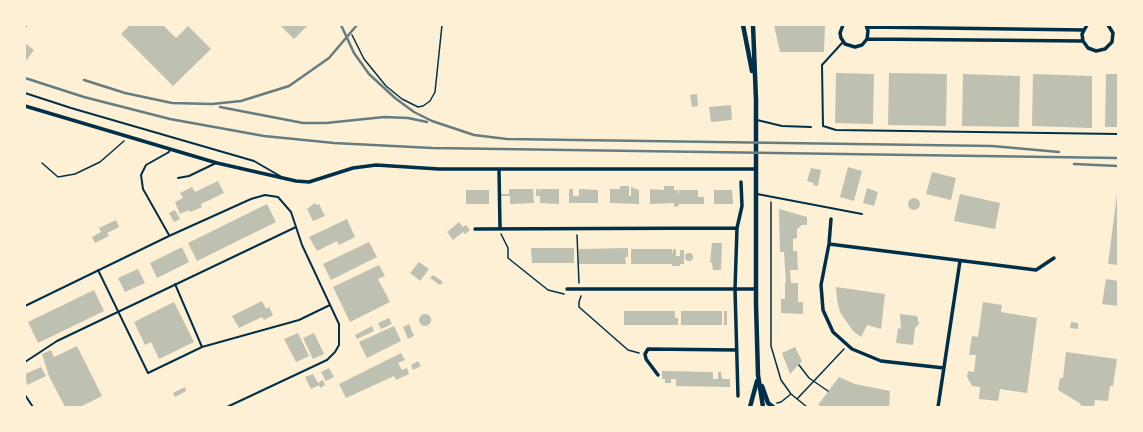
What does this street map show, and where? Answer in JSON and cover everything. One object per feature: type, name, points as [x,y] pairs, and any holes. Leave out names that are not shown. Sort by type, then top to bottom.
[{"type":"street","points":[[742,25],[755,84]]},
{"type":"street","points":[[753,25],[758,376],[763,407]]},
{"type":"street","points":[[843,25],[840,33],[843,42],[848,46],[855,48],[862,45],[867,39],[866,26],[1084,30]]},
{"type":"street","points":[[1087,25],[1084,30],[1083,41],[1091,50],[1100,51],[1109,46],[1113,37],[1113,33],[1108,25]]},
{"type":"street","points":[[867,39],[1083,41]]},
{"type":"street","points":[[25,106],[217,163],[284,179],[309,182],[353,168],[376,165],[439,169],[756,169]]},
{"type":"street","points":[[498,169],[500,228]]},
{"type":"street","points":[[738,396],[735,289],[737,228],[742,206],[741,182]]},
{"type":"street","points":[[831,219],[829,244],[821,285],[823,310],[833,332],[852,349],[881,361],[944,368]]},
{"type":"street","points":[[475,228],[737,228]]},
{"type":"street","points":[[829,244],[1036,270],[1054,258]]},
{"type":"street","points":[[938,407],[960,261]]},
{"type":"street","points":[[567,289],[756,289]]},
{"type":"street","points":[[658,375],[646,359],[645,354],[648,349],[737,350]]},
{"type":"street","points":[[758,376],[771,406]]},
{"type":"street","points":[[750,407],[755,393],[758,376]]},
{"type":"lane","points":[[1113,37],[1118,38]]},
{"type":"lane","points":[[843,42],[822,65],[823,126],[836,130],[1118,134]]},
{"type":"lane","points":[[25,93],[71,108],[254,161],[284,179]]},
{"type":"lane","points":[[755,120],[782,126],[811,127]]},
{"type":"lane","points":[[169,236],[143,189],[141,175],[146,165],[169,152],[170,149]]},
{"type":"lane","points":[[178,178],[189,176],[217,163]]},
{"type":"lane","points":[[756,194],[862,214]]},
{"type":"lane","points":[[25,306],[169,236],[251,199],[265,196],[278,197],[290,212],[339,324],[339,345],[335,352],[327,360],[227,407]]},
{"type":"lane","points":[[25,362],[57,341],[296,227]]},
{"type":"lane","points":[[98,270],[148,372],[202,347],[299,320],[330,305]]},
{"type":"lane","points":[[175,284],[202,347]]},
{"type":"lane","points":[[25,395],[33,407]]},
{"type":"path","points":[[352,35],[364,59],[386,86],[402,99],[418,107],[423,106],[430,101],[435,92],[442,25]]},
{"type":"path","points":[[42,163],[58,177],[75,174],[100,162],[129,137]]},
{"type":"path","points":[[771,196],[771,346],[781,380],[791,394],[807,407]]},
{"type":"path","points":[[500,228],[502,239],[508,248],[508,258],[548,290],[569,294]]},
{"type":"path","points":[[576,229],[578,280],[581,289]]},
{"type":"path","points":[[576,294],[582,294],[579,307],[617,341],[628,350],[645,354]]},
{"type":"path","points":[[797,399],[848,345]]},
{"type":"path","points":[[799,365],[808,378],[828,390]]},
{"type":"path","points":[[771,406],[781,402],[791,394]]},
{"type":"building","points":[[130,25],[163,25],[176,38],[188,26],[211,49],[173,86],[121,34]]},
{"type":"building","points":[[280,25],[308,25],[294,39]]},
{"type":"building","points":[[774,25],[825,25],[824,52],[780,52]]},
{"type":"building","points":[[25,43],[34,50],[25,62]]},
{"type":"building","points":[[836,73],[874,74],[873,124],[835,123]]},
{"type":"building","points":[[889,73],[947,74],[946,126],[888,125]]},
{"type":"building","points":[[963,74],[1020,76],[1019,127],[962,126]]},
{"type":"building","points":[[1033,74],[1092,76],[1092,128],[1032,126]]},
{"type":"building","points":[[1106,74],[1118,74],[1118,127],[1105,127]]},
{"type":"building","points":[[697,94],[698,106],[692,107],[690,95]]},
{"type":"building","points":[[731,105],[732,120],[711,122],[709,107]]},
{"type":"building","points":[[848,167],[862,171],[854,201],[840,197]]},
{"type":"building","points":[[811,168],[821,170],[818,186],[807,181]]},
{"type":"building","points":[[932,172],[956,178],[951,200],[926,194]]},
{"type":"building","points":[[218,181],[224,193],[201,204],[202,207],[180,214],[175,202],[183,198],[180,193],[192,187],[195,192]]},
{"type":"building","points":[[620,186],[629,186],[629,196],[631,196],[631,187],[639,190],[639,204],[610,203],[610,189],[620,189]]},
{"type":"building","points":[[664,186],[674,186],[674,190],[678,190],[678,197],[679,190],[698,190],[698,197],[704,197],[704,204],[679,204],[679,206],[674,207],[674,203],[650,204],[650,189],[664,190]]},
{"type":"building","points":[[867,188],[878,192],[874,206],[863,203]]},
{"type":"building","points":[[509,189],[533,189],[534,203],[510,204],[510,196],[501,196],[501,194],[509,194]]},
{"type":"building","points":[[536,189],[539,189],[539,193],[540,189],[559,189],[559,204],[540,203],[540,196],[536,196]]},
{"type":"building","points":[[569,189],[573,189],[573,196],[579,196],[579,189],[598,190],[598,203],[569,203]]},
{"type":"building","points":[[466,190],[489,190],[489,204],[466,204]]},
{"type":"building","points":[[714,190],[732,190],[733,204],[714,204]]},
{"type":"building","points":[[960,194],[1000,203],[995,229],[954,221]]},
{"type":"building","points":[[1118,194],[1118,265],[1108,264]]},
{"type":"building","points":[[912,198],[916,198],[920,204],[916,210],[912,210],[908,206],[908,202]]},
{"type":"building","points":[[315,203],[316,205],[319,204],[325,216],[313,221],[307,209]]},
{"type":"building","points":[[267,204],[276,222],[197,261],[188,243]]},
{"type":"building","points":[[779,209],[807,217],[807,225],[802,225],[797,229],[797,238],[793,239],[793,251],[797,251],[798,270],[790,270],[791,283],[798,283],[798,302],[803,302],[803,314],[781,313],[781,299],[785,299],[786,283],[784,252],[780,252]]},
{"type":"building","points":[[175,210],[180,219],[174,222],[169,213]]},
{"type":"building","points":[[347,219],[355,237],[339,245],[337,241],[317,251],[309,237]]},
{"type":"building","points":[[116,220],[119,227],[107,233],[109,236],[95,243],[92,237],[101,232],[99,228]]},
{"type":"building","points":[[459,222],[463,227],[466,225],[470,230],[465,234],[463,232],[453,240],[447,232]]},
{"type":"building","points":[[369,242],[377,257],[331,280],[323,264]]},
{"type":"building","points":[[712,243],[722,243],[721,270],[713,270],[712,263],[710,262]]},
{"type":"building","points":[[182,247],[189,262],[157,278],[150,263]]},
{"type":"building","points":[[531,248],[574,248],[574,263],[532,263]]},
{"type":"building","points":[[628,248],[628,257],[625,257],[626,264],[579,264],[579,249]]},
{"type":"building","points":[[631,249],[672,249],[673,255],[673,249],[676,249],[676,256],[680,256],[680,266],[672,266],[672,264],[631,264]]},
{"type":"building","points":[[680,250],[684,250],[684,264],[680,264]]},
{"type":"building","points":[[687,253],[691,253],[693,257],[691,261],[687,261],[685,259],[685,255]]},
{"type":"building","points":[[419,262],[429,269],[420,281],[410,273]]},
{"type":"building","points":[[379,265],[385,276],[378,279],[390,302],[350,322],[333,287]]},
{"type":"building","points":[[138,269],[145,283],[125,292],[118,278]]},
{"type":"building","points":[[433,275],[443,282],[440,285],[430,278]]},
{"type":"building","points":[[1106,279],[1118,281],[1118,306],[1102,304]]},
{"type":"building","points":[[836,287],[885,294],[881,329],[867,325],[861,337],[853,331],[840,312]]},
{"type":"building","points":[[94,290],[104,311],[38,343],[28,322]]},
{"type":"building","points":[[262,301],[266,309],[269,307],[273,315],[264,320],[262,317],[239,328],[232,316]]},
{"type":"building","points":[[174,302],[194,342],[159,359],[151,342],[145,345],[134,322]]},
{"type":"building","points":[[983,302],[1002,305],[1001,312],[1037,318],[1027,393],[1000,389],[998,401],[979,399],[980,387],[972,386],[967,377],[968,371],[974,372],[976,355],[969,355],[972,336],[978,337]]},
{"type":"building","points":[[624,311],[675,311],[675,318],[678,318],[678,325],[624,325]]},
{"type":"building","points":[[681,311],[722,311],[722,325],[681,325]]},
{"type":"building","points":[[724,311],[727,311],[727,325],[724,325]]},
{"type":"building","points":[[425,314],[429,316],[431,320],[429,324],[425,326],[421,324],[419,320],[421,316]]},
{"type":"building","points":[[900,314],[917,316],[919,324],[915,328],[913,345],[896,343],[898,328],[901,329]]},
{"type":"building","points":[[389,318],[392,324],[381,329],[378,323]]},
{"type":"building","points":[[1071,322],[1078,323],[1078,329],[1070,328]]},
{"type":"building","points":[[409,324],[414,336],[408,339],[403,327]]},
{"type":"building","points":[[372,326],[374,331],[357,339],[355,335]]},
{"type":"building","points":[[394,326],[401,341],[367,358],[359,342]]},
{"type":"building","points":[[298,333],[309,356],[296,362],[284,339]]},
{"type":"building","points":[[314,333],[324,354],[313,359],[303,338]]},
{"type":"building","points":[[77,346],[102,396],[80,407],[65,407],[49,376],[42,354],[51,350],[54,357]]},
{"type":"building","points":[[795,347],[802,361],[790,374],[782,353]]},
{"type":"building","points":[[1066,352],[1117,359],[1113,386],[1110,386],[1108,401],[1095,400],[1094,407],[1086,407],[1080,405],[1081,404],[1058,390],[1060,378],[1063,378]]},
{"type":"building","points":[[401,353],[405,360],[398,363],[402,370],[407,368],[409,374],[396,380],[394,376],[346,398],[339,384]]},
{"type":"building","points":[[418,361],[421,366],[413,370],[411,365]]},
{"type":"building","points":[[41,367],[46,376],[27,385],[25,374]]},
{"type":"building","points":[[329,368],[334,377],[326,381],[321,372]]},
{"type":"building","points":[[662,371],[713,372],[713,379],[718,379],[718,372],[721,372],[722,379],[730,379],[730,387],[676,386],[676,379],[671,379],[671,383],[665,383],[665,379],[662,379]]},
{"type":"building","points":[[313,374],[318,383],[323,380],[325,385],[320,388],[319,385],[311,389],[305,377]]},
{"type":"building","points":[[839,377],[855,384],[890,391],[889,407],[823,407],[818,405]]},
{"type":"building","points":[[185,387],[186,391],[175,397],[173,393]]},
{"type":"railway","points":[[341,25],[354,53],[369,74],[395,98],[414,112],[432,121],[474,135],[507,139],[992,146],[1059,152]]},
{"type":"railway","points":[[84,80],[125,93],[172,103],[212,104],[241,101],[289,86],[329,58],[357,25]]},
{"type":"railway","points":[[25,78],[84,97],[170,119],[264,136],[334,143],[432,148],[1118,158]]},
{"type":"railway","points":[[220,107],[303,123],[326,123],[384,117],[408,118],[427,122]]},
{"type":"railway","points":[[1074,164],[1118,166]]}]
